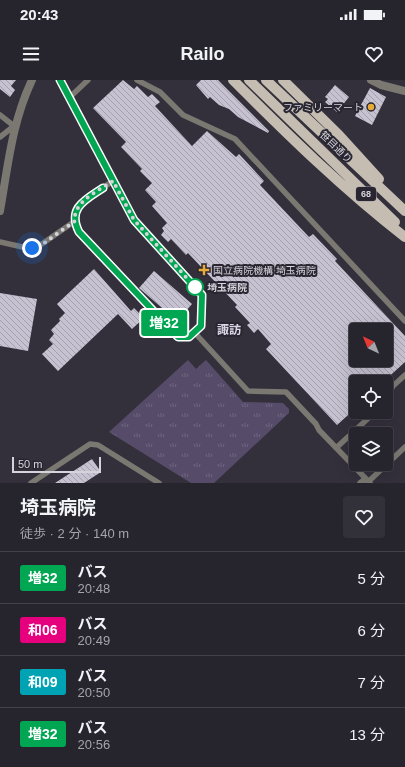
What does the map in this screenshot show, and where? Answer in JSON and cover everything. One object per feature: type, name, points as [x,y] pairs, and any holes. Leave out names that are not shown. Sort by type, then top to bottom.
[{"type":"main road","points":[[233,80],[324,170],[364,205],[405,237]]},
{"type":"main road","name":"笹目通り","points":[[249,80],[405,232]]},
{"type":"main road","name":"笹目通り","points":[[266,80],[404,210]]},
{"type":"main road","points":[[283,80],[339,135],[404,210]]},
{"type":"street","points":[[0,211],[14,126],[22,100],[32,80]]},
{"type":"street","points":[[371,80],[380,85],[405,91]]},
{"type":"lane","points":[[60,80],[134,220],[202,295],[201,326],[189,337],[178,337],[79,232],[75,221],[77,209],[83,201],[113,181]]},
{"type":"lane","points":[[70,97],[88,80]]},
{"type":"lane","points":[[137,80],[160,92],[183,115],[234,139],[405,321]]},
{"type":"lane","points":[[0,115],[14,126],[0,137]]},
{"type":"lane","points":[[0,242],[27,248],[36,248],[75,221]]},
{"type":"lane","points":[[195,333],[248,391],[286,392],[366,482],[405,447]]},
{"type":"lane","points":[[393,386],[405,375]]},
{"type":"lane","points":[[336,448],[367,419]]},
{"type":"lane","points":[[31,483],[90,444],[98,445],[160,483]]},
{"type":"green space","points":[[188,360],[196,369],[206,360],[243,402],[283,403],[289,409],[289,413],[214,483],[191,483],[109,432]]},
{"type":"building","points":[[0,80],[16,80],[11,86],[15,90],[10,97],[0,89]]},
{"type":"building","points":[[123,80],[134,89],[137,86],[148,97],[152,94],[160,102],[155,106],[192,146],[207,131],[236,157],[239,154],[264,181],[260,185],[309,237],[313,234],[337,259],[335,261],[393,323],[349,323],[349,367],[393,367],[393,323],[405,336],[405,362],[391,375],[349,375],[349,414],[337,425],[266,349],[271,344],[258,329],[254,333],[247,325],[250,323],[235,307],[237,305],[188,253],[186,255],[171,239],[168,242],[161,235],[164,231],[162,228],[167,223],[152,206],[156,202],[145,190],[152,183],[140,171],[142,169],[121,147],[126,142],[93,108]]},
{"type":"building","points":[[201,80],[218,80],[269,131],[268,133],[238,117],[229,109],[219,105],[210,97],[208,99],[196,85]]},
{"type":"building","points":[[335,85],[349,97],[337,112],[325,102],[328,99],[325,97]]},
{"type":"building","name":"ファミリーマート","points":[[370,88],[386,97],[372,125],[355,116]]},
{"type":"building","points":[[94,269],[131,311],[134,308],[144,318],[132,329],[118,314],[58,371],[42,354],[53,344],[49,340],[54,334],[51,330],[60,321],[59,319],[65,313],[57,304]]},
{"type":"building","points":[[154,271],[192,304],[177,321],[139,288]]},
{"type":"building","points":[[0,293],[37,299],[28,351],[0,346]]},
{"type":"building","points":[[92,459],[101,472],[84,483],[55,483]]},
{"type":"bus line","name":"増32","points":[[60,80],[134,220],[202,295],[201,326],[189,337],[178,337],[79,232],[75,225],[74,217],[77,209],[83,201],[103,188]]},
{"type":"place","name":"ファミリーマート","points":[[371,107]]},
{"type":"place","name":"国立病院機構 埼玉病院","points":[[204,270]]},
{"type":"place","name":"埼玉病院","points":[[195,287]]},
{"type":"district","name":"諏訪","points":[[229,330]]},
{"type":"route","points":[[32,248],[40,246],[75,221],[74,217],[77,209],[83,201],[113,181],[139,227],[195,287]]}]
